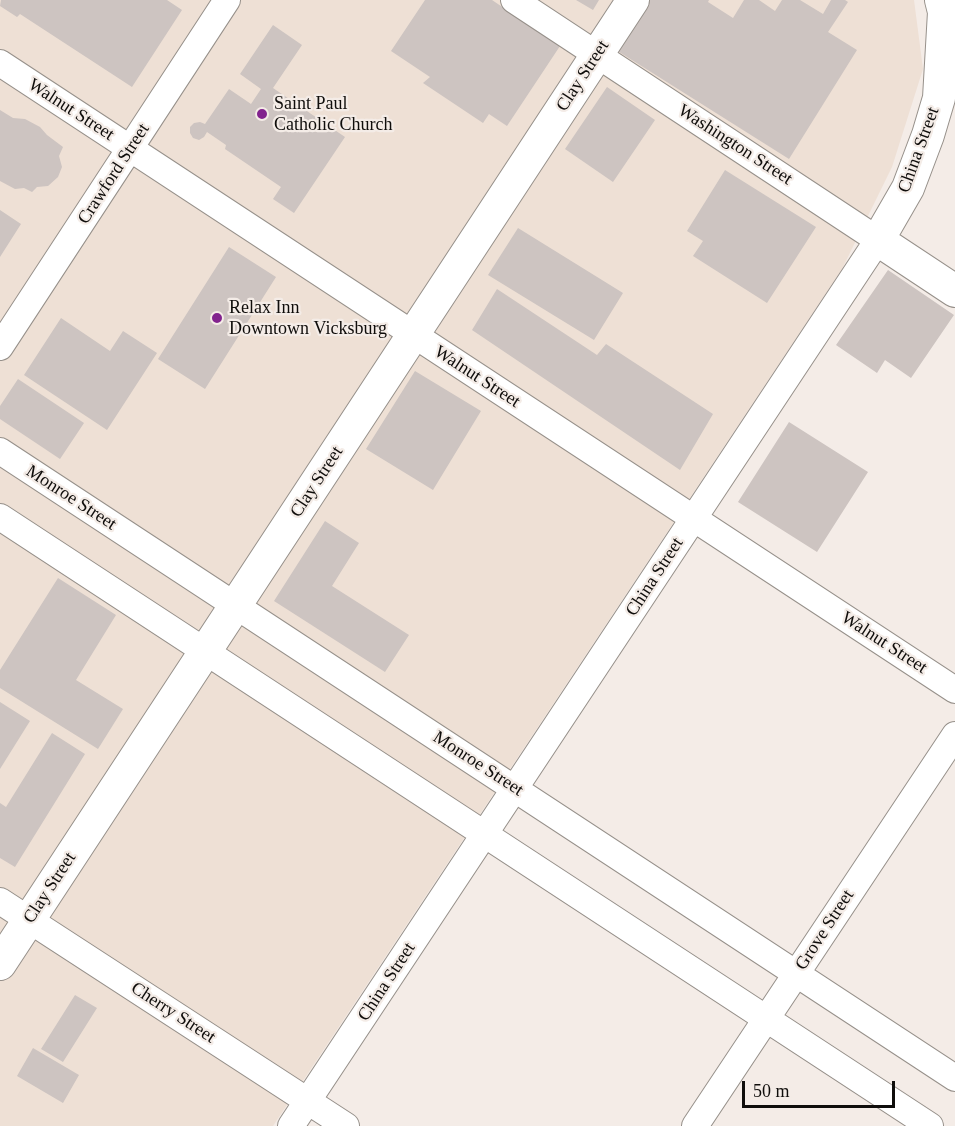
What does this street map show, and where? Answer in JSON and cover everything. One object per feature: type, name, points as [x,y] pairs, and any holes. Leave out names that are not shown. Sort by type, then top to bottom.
[{"type":"main road","name":"Clay Street","points":[[0,964],[633,0]]},
{"type":"main road","name":"China Street","points":[[878,240],[908,188],[939,98],[944,12],[940,0]]},
{"type":"main road","name":"Washington Street","points":[[878,240],[955,291]]},
{"type":"street","name":"Crawford Street","points":[[0,347],[227,0]]},
{"type":"street","name":"Washington Street","points":[[514,0],[878,240]]},
{"type":"street","name":"Walnut Street","points":[[0,63],[955,690]]},
{"type":"street","name":"China Street","points":[[291,1126],[878,240]]},
{"type":"street","name":"Monroe Street","points":[[0,451],[955,1078]]},
{"type":"street","points":[[0,517],[930,1126]]},
{"type":"street","name":"Grove Street","points":[[695,1126],[955,735]]},
{"type":"street","name":"Cherry Street","points":[[0,901],[345,1126]]},
{"type":"shaded area","points":[[0,0],[914,0],[923,69],[892,167],[842,269],[273,1126],[0,1126]]},
{"type":"building","points":[[1,0],[167,0],[182,10],[132,87],[20,14],[17,17],[0,6]]},
{"type":"building","points":[[425,0],[492,0],[560,46],[507,126],[489,114],[483,123],[423,83],[430,77],[391,51]]},
{"type":"building","points":[[576,0],[599,0],[593,10]]},
{"type":"building","points":[[648,0],[709,0],[708,2],[733,18],[744,0],[759,0],[775,11],[782,0],[800,0],[823,14],[831,0],[845,0],[848,2],[828,32],[857,50],[789,159],[616,50]]},
{"type":"building","name":"Saint Paul Catholic Church","points":[[273,25],[302,45],[273,88],[345,137],[294,213],[273,199],[281,187],[225,149],[226,145],[207,132],[199,140],[193,138],[190,133],[190,127],[194,123],[205,124],[229,89],[251,104],[261,89],[240,74]]},
{"type":"building","points":[[607,87],[655,120],[613,182],[565,149]]},
{"type":"building","points":[[0,110],[13,118],[25,119],[40,127],[63,147],[59,156],[62,167],[58,177],[48,186],[37,187],[32,192],[24,188],[15,189],[0,181]]},
{"type":"building","points":[[725,170],[816,227],[767,303],[693,256],[703,241],[687,231]]},
{"type":"building","points":[[0,210],[21,224],[0,257]]},
{"type":"building","points":[[518,228],[623,293],[594,340],[488,275]]},
{"type":"building","name":"Relax Inn Downtown Vicksburg","points":[[229,247],[276,277],[205,389],[158,359]]},
{"type":"building","points":[[888,270],[954,315],[911,378],[885,360],[877,373],[836,345]]},
{"type":"building","points":[[497,289],[597,355],[606,344],[713,414],[680,470],[472,330]]},
{"type":"building","points":[[61,318],[110,351],[123,331],[157,353],[107,430],[24,375]]},
{"type":"building","points":[[415,371],[481,411],[433,490],[366,449]]},
{"type":"building","points":[[18,379],[84,423],[60,459],[0,419],[0,406]]},
{"type":"building","points":[[789,422],[868,472],[817,552],[738,502]]},
{"type":"building","points":[[325,521],[359,543],[332,586],[409,635],[385,672],[274,601]]},
{"type":"building","points":[[58,578],[116,615],[76,680],[123,709],[98,749],[0,688],[0,670]]},
{"type":"building","points":[[0,702],[30,721],[0,769]]},
{"type":"building","points":[[52,733],[85,754],[15,867],[0,858],[0,803],[6,807]]},
{"type":"building","points":[[75,995],[97,1008],[63,1062],[41,1049]]},
{"type":"building","points":[[33,1048],[79,1075],[63,1103],[17,1076]]},
{"type":"place","name":"Saint Paul Catholic Church","points":[[262,114]]},
{"type":"place","name":"Relax Inn Downtown Vicksburg","points":[[217,318]]}]
